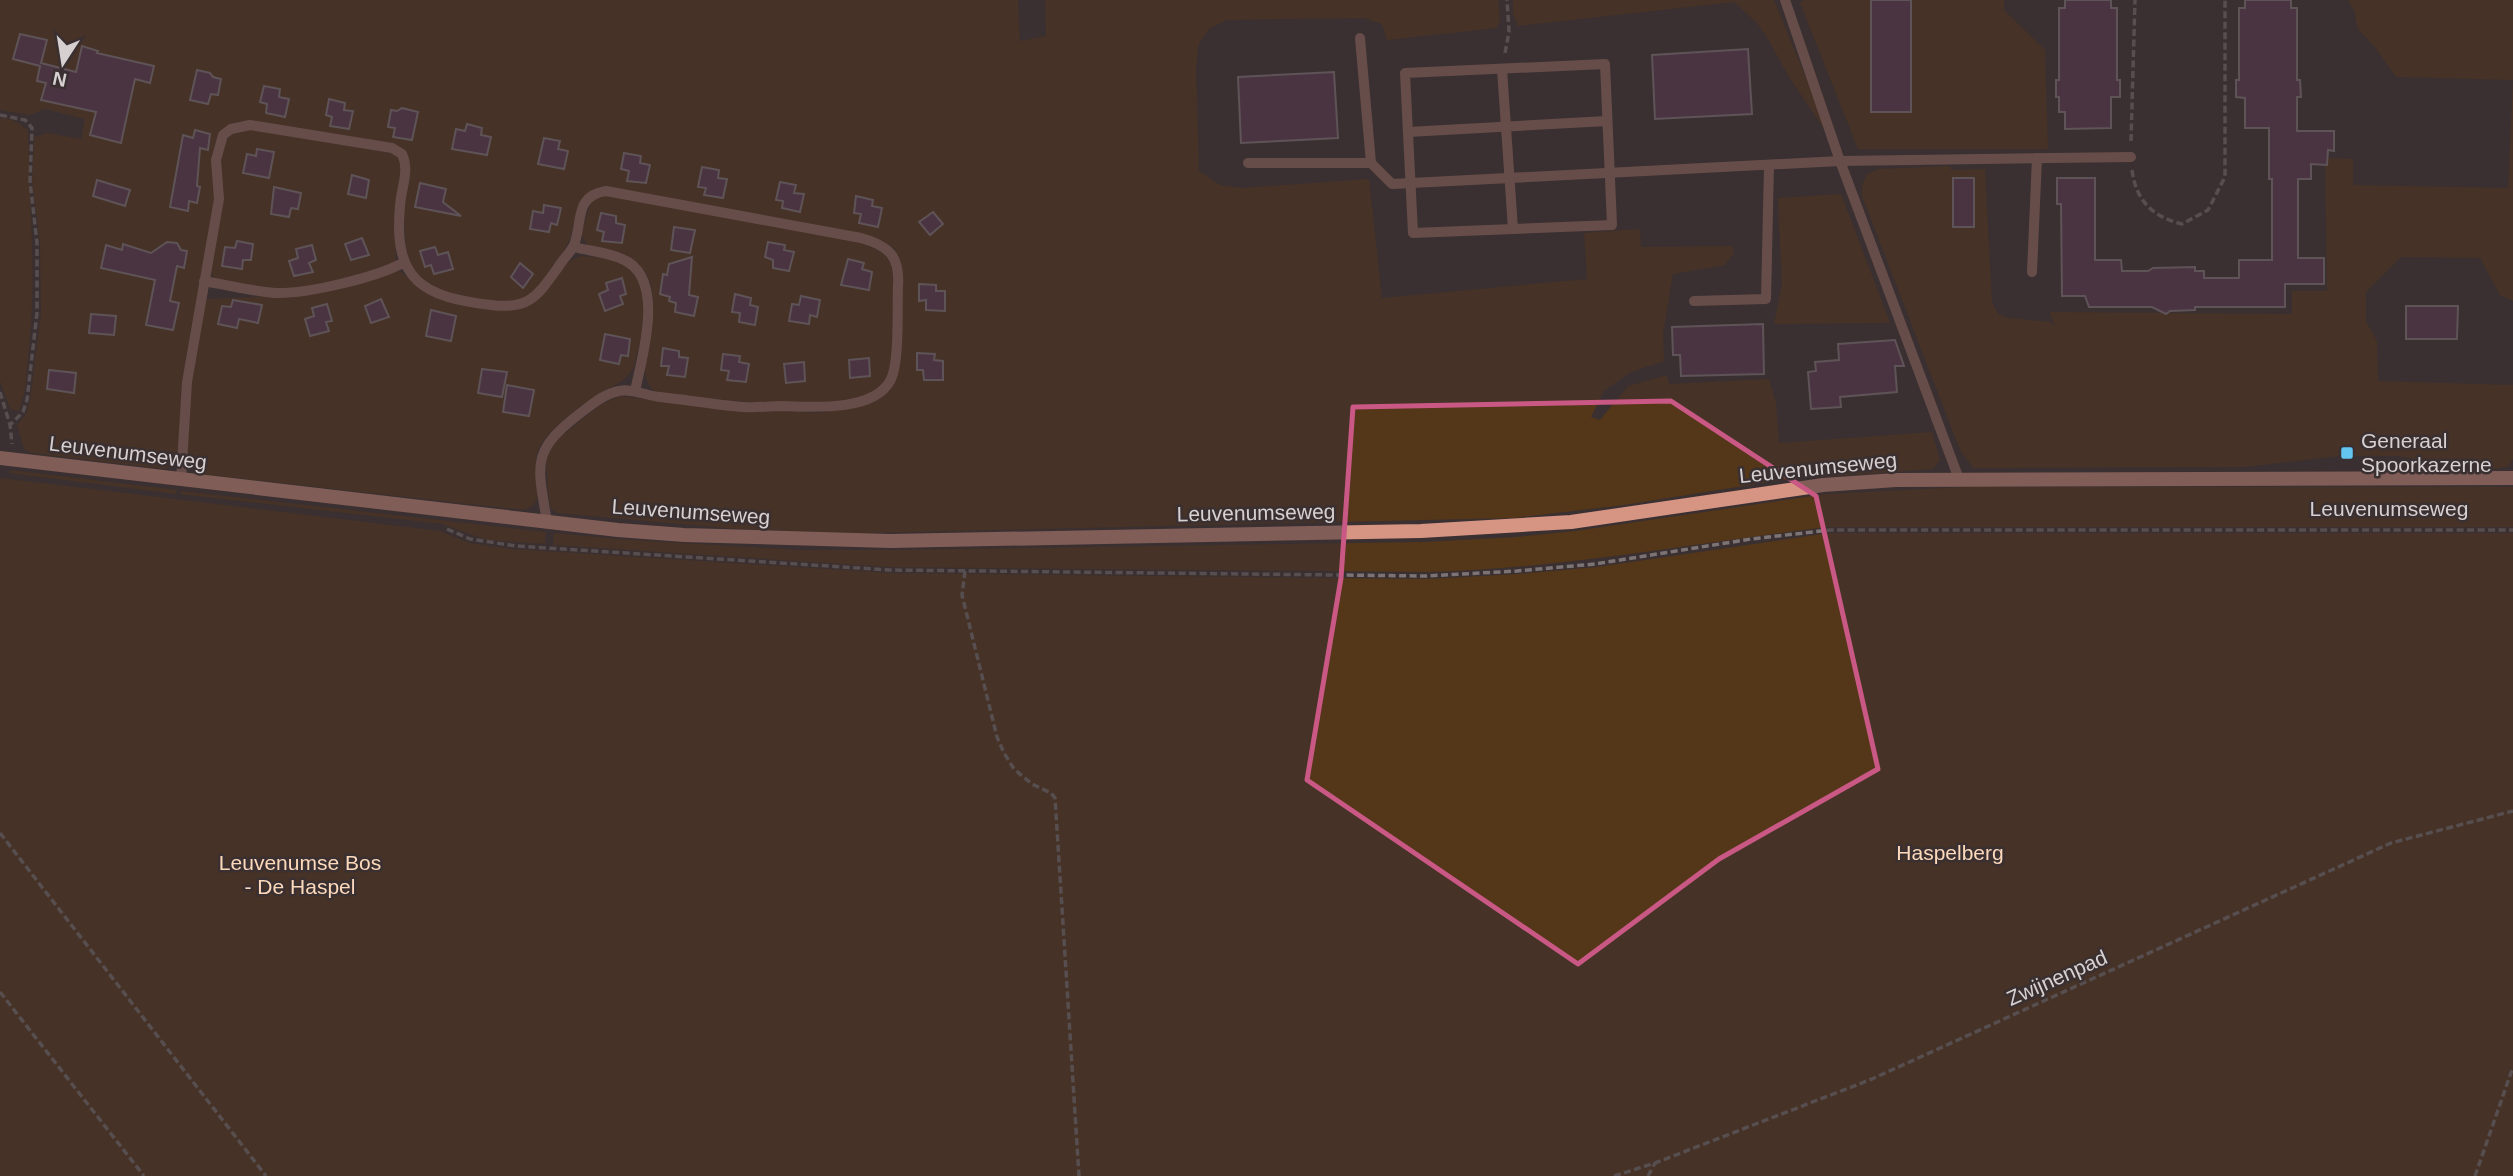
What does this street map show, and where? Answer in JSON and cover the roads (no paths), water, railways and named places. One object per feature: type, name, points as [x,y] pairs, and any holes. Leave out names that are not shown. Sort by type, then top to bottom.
[{"type":"main road","name":"Leuvenumseweg","points":[[0,458],[547,522],[684,535],[890,541],[1421,531],[1571,522],[1823,485],[1896,480],[2513,478]]},
{"type":"lane","points":[[1785,0],[1840,160],[1959,478]]},
{"type":"lane","points":[[1360,38],[1371,163],[1392,184],[1840,160],[2131,157]]},
{"type":"lane","points":[[1605,64],[1612,225],[1413,233],[1405,73],[1502,69],[1605,64]]},
{"type":"lane","points":[[1502,69],[1513,229]]},
{"type":"lane","points":[[1408,132],[1607,121]]},
{"type":"lane","points":[[181,480],[187,382],[219,199],[216,160],[223,135],[239,126],[250,125],[392,148],[402,154],[406,172],[400,206],[403,263],[419,284],[431,292],[467,302],[520,305],[533,299],[574,247],[583,205],[594,193],[606,191],[861,239],[877,243],[891,252],[899,279],[895,362],[890,382],[878,393],[849,404],[814,408],[745,407],[619,390],[597,400],[551,439],[541,457],[542,494],[547,522]]},
{"type":"lane","points":[[2032,272],[2037,158]]},
{"type":"lane","points":[[1248,163],[1371,163]]},
{"type":"lane","points":[[1694,301],[1766,299],[1769,165]]},
{"type":"lane","points":[[574,247],[622,258],[641,275],[647,289],[646,335],[635,391]]},
{"type":"lane","points":[[204,281],[275,293],[304,291],[369,275],[403,263]]},
{"type":"place","name":"Generaal Spoorkazerne","points":[[2347,453]]},
{"type":"park label","name":"Haspelberg","points":[[1950,853]]},
{"type":"park label","name":"Leuvenumse Bos - De Haspel","points":[[300,875]]}]
